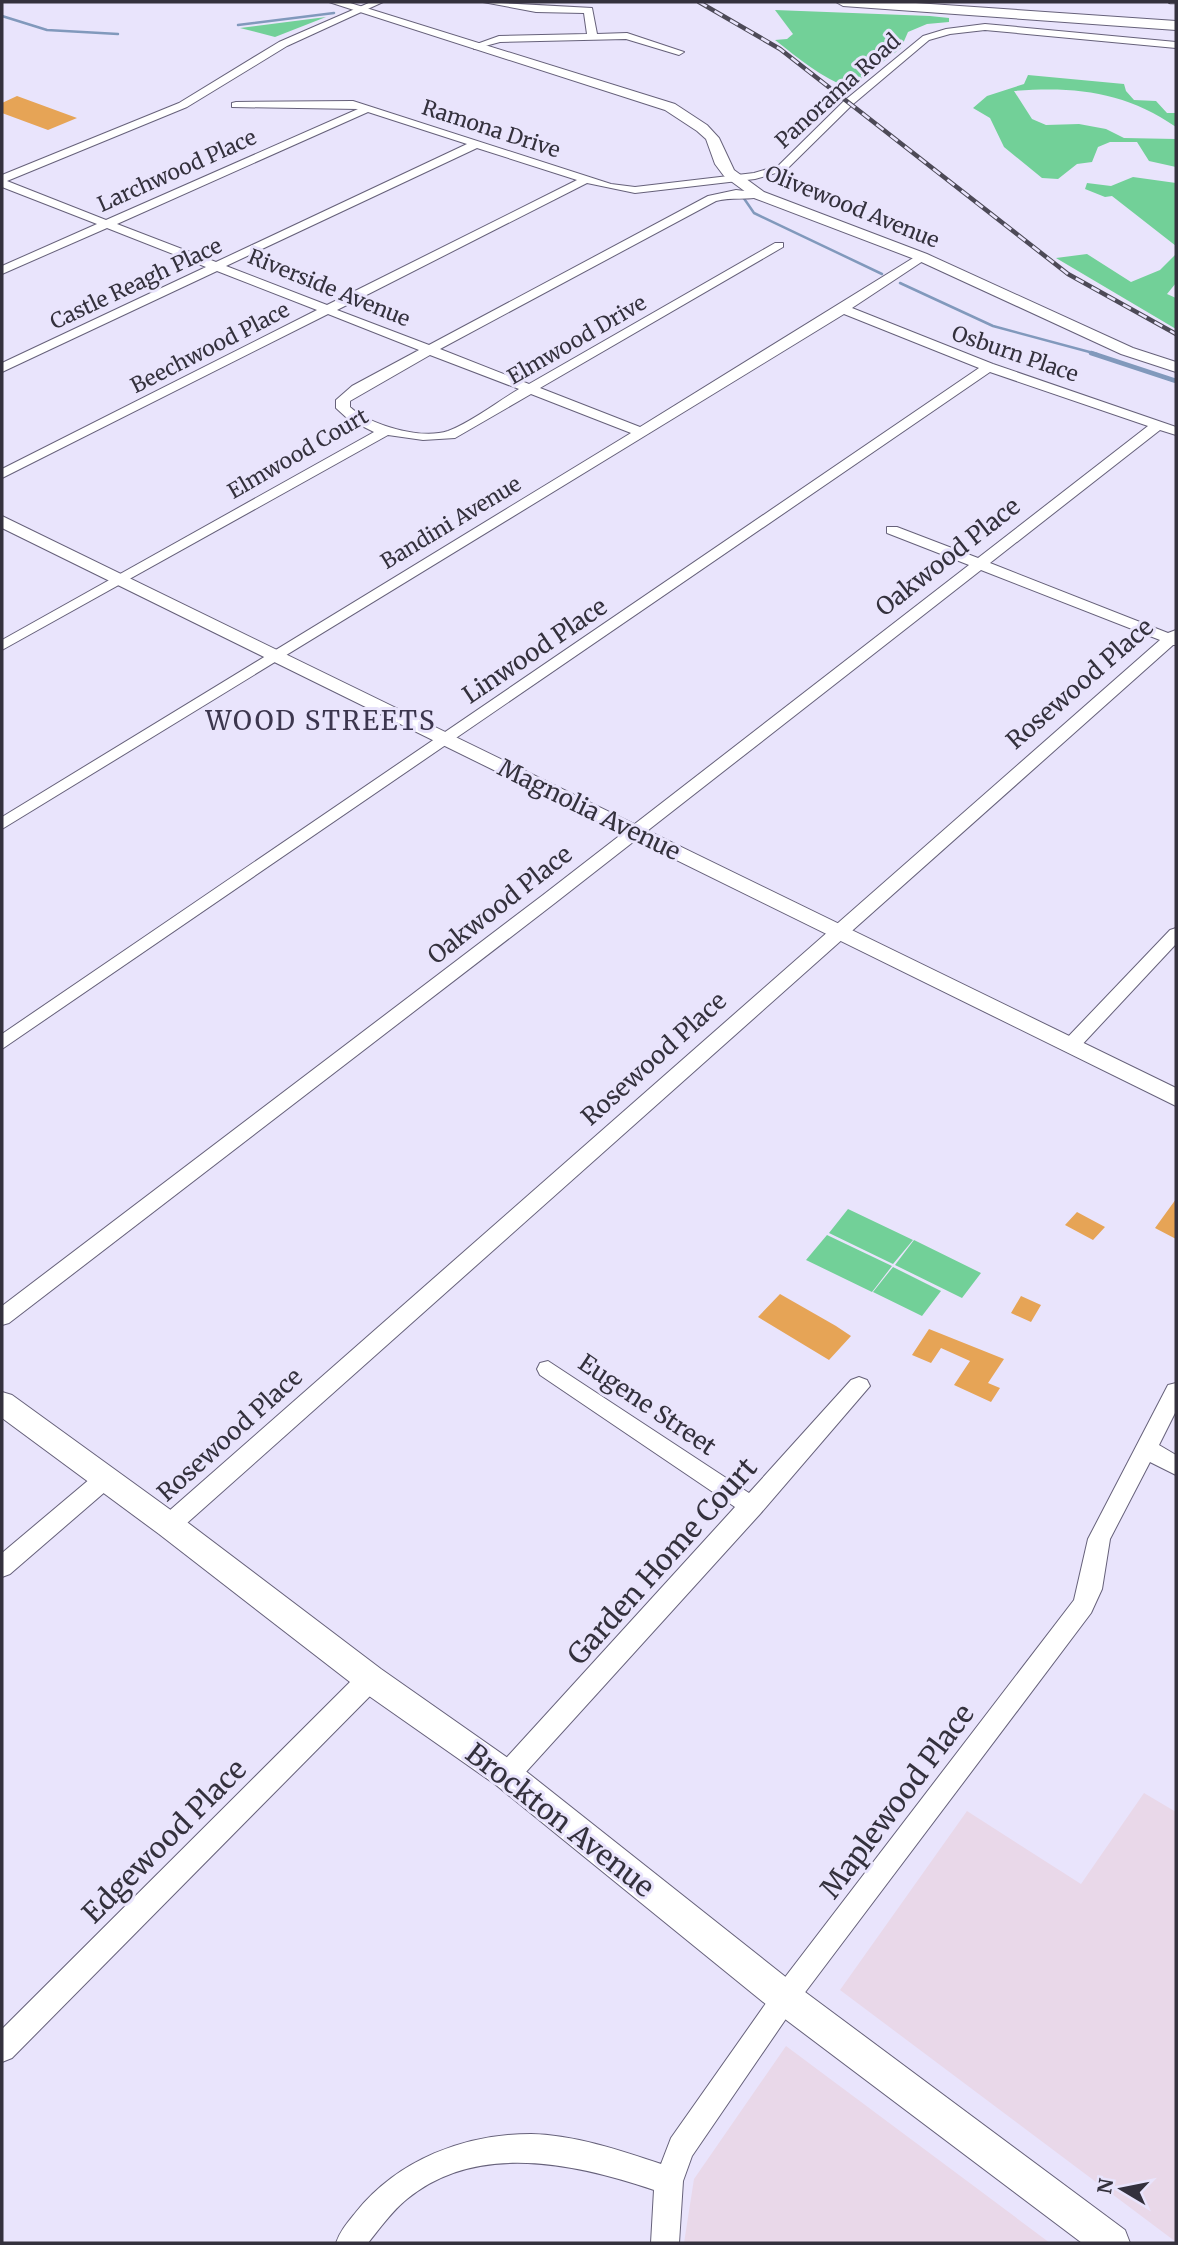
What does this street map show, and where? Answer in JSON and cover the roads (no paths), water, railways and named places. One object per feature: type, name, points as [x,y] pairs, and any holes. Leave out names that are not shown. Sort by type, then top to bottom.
[{"type":"highway","points":[[843,2],[1176,26]]},
{"type":"highway","points":[[939,2],[1176,19]]},
{"type":"main road","name":"Olivewood Avenue","points":[[335,2],[655,101],[679,112],[712,138],[722,164],[734,179],[759,195],[922,257],[1127,351],[1176,367]]},
{"type":"main road","name":"Magnolia Avenue","points":[[2,521],[632,832],[840,930],[1176,1098]]},
{"type":"main road","name":"Brockton Avenue","points":[[2,1404],[169,1525],[370,1679],[507,1775],[785,1998],[1112,2243]]},
{"type":"street","points":[[2,181],[183,106],[283,44],[378,2]]},
{"type":"street","points":[[488,2],[549,10],[589,10],[592,36]]},
{"type":"street","name":"Panorama Road","points":[[734,179],[782,168],[848,103],[926,38],[939,33],[985,27],[1176,45]]},
{"type":"street","points":[[478,47],[499,39],[626,36],[679,51]]},
{"type":"street","name":"Ramona Drive","points":[[236,105],[342,103],[585,180],[629,190],[734,179]]},
{"type":"street","name":"Larchwood Place","points":[[2,270],[367,109]]},
{"type":"street","name":"Castle Reagh Place","points":[[2,368],[476,144]]},
{"type":"street","name":"Beechwood Place","points":[[2,474],[585,180]]},
{"type":"street","name":"Riverside Avenue","points":[[2,181],[640,432]]},
{"type":"street","points":[[696,183],[714,188],[712,198],[732,193],[759,195]]},
{"type":"street","name":"Elmwood Court","points":[[387,430],[351,417],[343,408],[343,400],[357,389],[712,198]]},
{"type":"street","name":"Elmwood Drive","points":[[387,430],[419,437],[450,435],[779,246]]},
{"type":"street","name":"Bandini Avenue","points":[[2,824],[843,309],[922,257]]},
{"type":"street","name":"Osburn Place","points":[[843,309],[988,367],[1176,431]]},
{"type":"street","name":"Linwood Place","points":[[2,1043],[988,367]]},
{"type":"street","name":"Oakwood Place","points":[[2,1317],[1158,425]]},
{"type":"street","name":"Elmwood Court","points":[[2,646],[387,430]]},
{"type":"street","points":[[892,530],[1175,638]]},
{"type":"street","name":"Rosewood Place","points":[[169,1525],[840,930],[1175,638]]},
{"type":"street","points":[[1071,1045],[1176,934]]},
{"type":"street","name":"Eugene Street","points":[[548,1370],[752,1507]]},
{"type":"street","name":"Garden Home Court","points":[[507,1775],[859,1386]]},
{"type":"street","name":"Maplewood Place","points":[[665,2243],[669,2181],[681,2148],[785,1998],[1083,1606],[1090,1589],[1099,1539],[1176,1391]]},
{"type":"street","points":[[1146,1449],[1176,1466]]},
{"type":"street","points":[[2,1567],[106,1479]]},
{"type":"street","name":"Edgewood Place","points":[[2,2049],[370,1679]]},
{"type":"street","points":[[349,2243],[392,2192],[429,2170],[480,2151],[523,2146],[562,2151],[609,2161],[669,2181]]},
{"type":"waterway","points":[[238,25],[334,13]]},
{"type":"waterway","points":[[2,16],[47,30],[118,34]]},
{"type":"waterway","points":[[743,197],[754,213],[882,274]]},
{"type":"waterway","points":[[900,283],[993,326],[1097,354]]},
{"type":"waterway","points":[[1091,353],[1176,381]]},
{"type":"railway","points":[[699,2],[780,49],[1068,274],[1176,334]]},
{"type":"railway","points":[[1170,2],[1176,2]]},
{"type":"district","name":"WOOD STREETS","points":[[321,721]]}]
